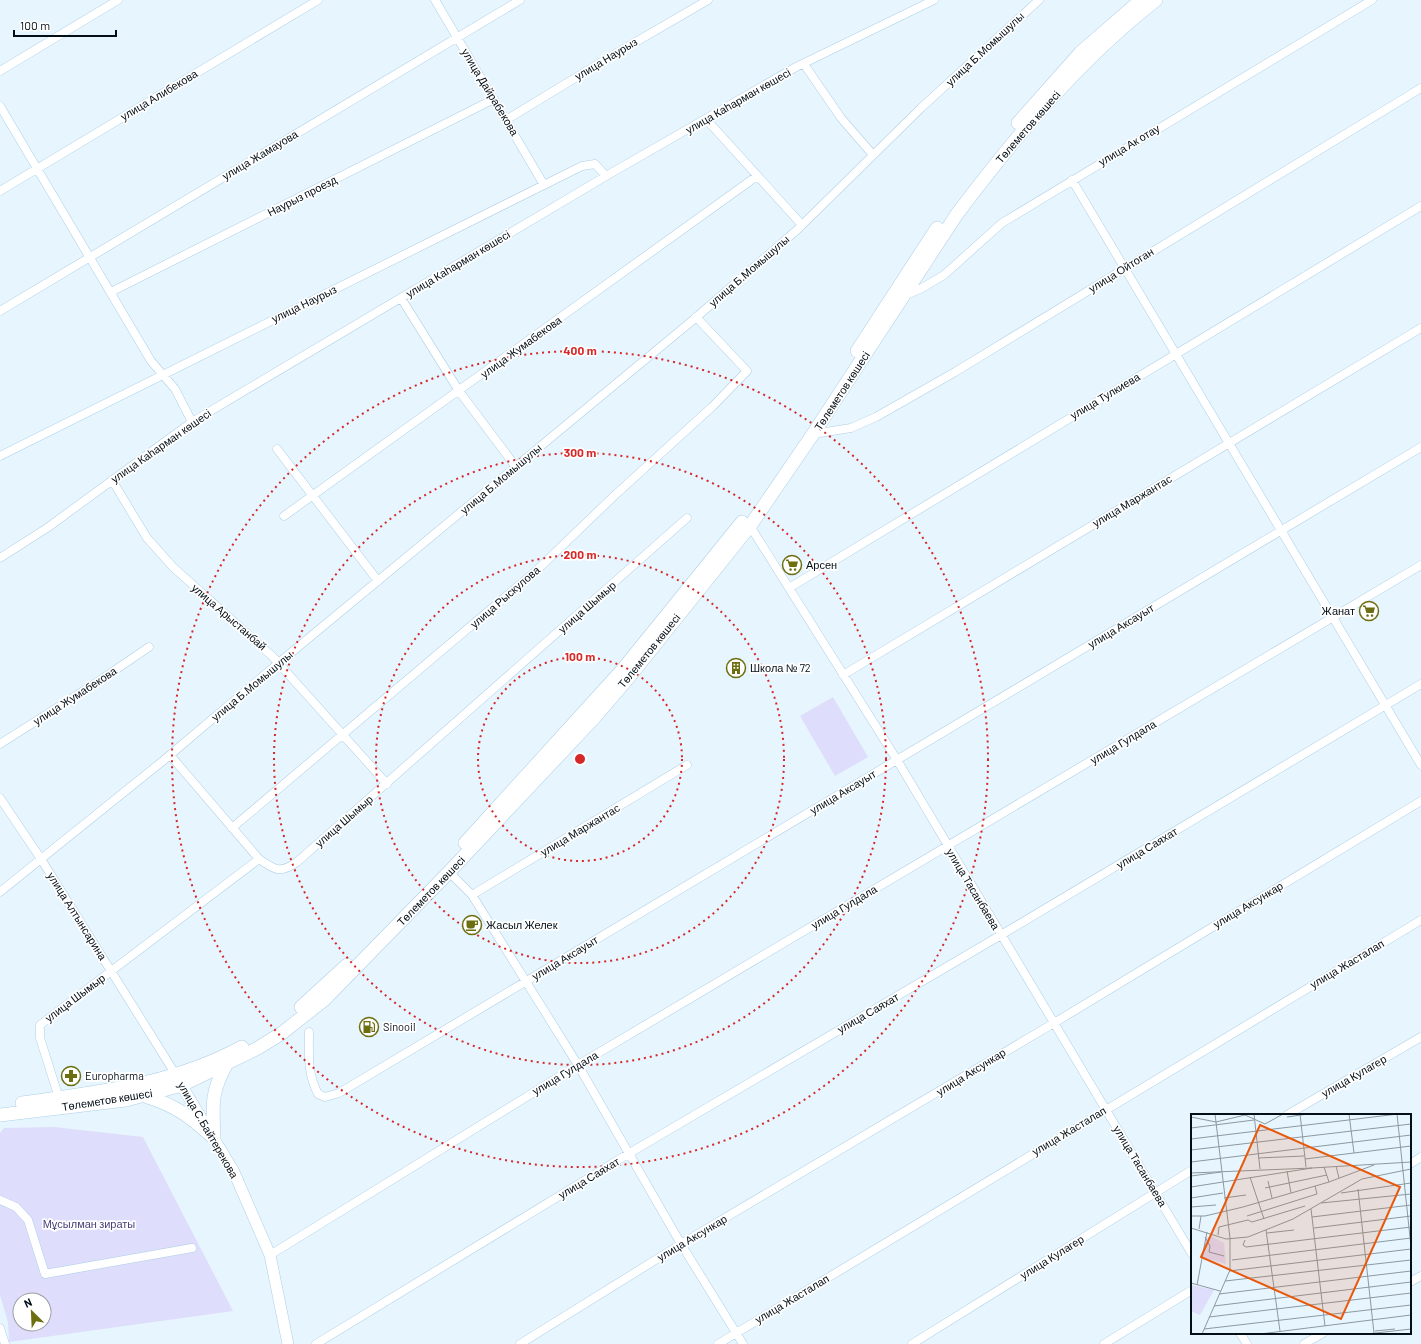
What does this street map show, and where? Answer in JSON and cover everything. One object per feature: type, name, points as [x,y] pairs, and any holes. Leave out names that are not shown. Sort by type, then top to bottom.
[{"type":"main road","name":"Төлеметов көшесі","points":[[0,1106],[179,1080],[226,1065],[282,1033],[324,1000],[449,872],[594,718],[630,676],[750,526],[813,434],[950,209],[1008,135],[1081,52],[1141,0]]},
{"type":"main road","name":"Төлеметов көшесі","points":[[0,1115],[145,1096],[179,1080],[252,1041],[302,1006],[349,964],[449,860],[622,669],[745,518],[804,435],[899,294],[956,214],[1015,140],[1088,60],[1156,0]]},
{"type":"main road","points":[[214,1138],[213,1098],[215,1086],[226,1065]]},
{"type":"main road","name":"улица С.Байтерекова","points":[[179,1080],[233,1170],[270,1254],[288,1344]]},
{"type":"main road","points":[[145,1096],[182,1110],[214,1138]]},
{"type":"street","points":[[0,71],[118,0]]},
{"type":"street","name":"улица Алибекова","points":[[0,191],[318,0]]},
{"type":"street","name":"улица Дайрабекова","points":[[435,0],[544,185]]},
{"type":"street","name":"улица Жамауова","points":[[0,311],[520,0]]},
{"type":"street","name":"улица Наурыз","points":[[506,120],[608,58],[708,0]]},
{"type":"street","name":"улица Каһарман көшесі","points":[[0,558],[47,528],[192,422],[606,176],[706,119],[804,64],[934,0]]},
{"type":"street","name":"улица Б.Момышулы","points":[[0,892],[170,756],[278,664],[696,317],[802,225],[921,108],[1039,0]]},
{"type":"street","name":"улица Ак отау","points":[[899,294],[922,288],[944,275],[1002,222],[1372,0]]},
{"type":"street","points":[[804,64],[841,118],[874,155]]},
{"type":"street","name":"улица Ойтоган","points":[[813,434],[851,428],[876,417],[954,372],[1421,88]]},
{"type":"street","name":"Наурыз проезд","points":[[111,292],[494,99]]},
{"type":"street","points":[[0,106],[151,361],[175,389],[192,422]]},
{"type":"street","points":[[706,119],[802,225]]},
{"type":"street","name":"улица Наурыз","points":[[0,456],[582,166],[595,164],[606,176]]},
{"type":"street","name":"улица Жумабекова","points":[[284,516],[758,176]]},
{"type":"street","points":[[1072,180],[1228,444],[1421,765]]},
{"type":"street","name":"улица Тулкиева","points":[[789,588],[1421,206]]},
{"type":"street","points":[[401,298],[459,391],[516,467]]},
{"type":"street","name":"улица Рыскулова","points":[[232,828],[536,571],[614,496],[713,406],[747,371],[696,317]]},
{"type":"street","name":"улица Маржантас","points":[[844,675],[1421,328]]},
{"type":"street","name":"улица Аксауыт","points":[[309,1032],[310,1077],[318,1094],[325,1097],[338,1093],[1421,447]]},
{"type":"street","points":[[277,450],[378,581]]},
{"type":"street","name":"улица Арыстанбай","points":[[112,480],[147,538],[173,567],[244,629],[278,664],[387,784]]},
{"type":"street","name":"улица Шымыр","points":[[59,1098],[40,1038],[40,1025],[259,859],[280,870],[287,869],[387,784],[687,518]]},
{"type":"street","name":"улица Тасанбаева","points":[[750,526],[897,760],[1191,1252]]},
{"type":"street","name":"улица Гулдала","points":[[270,1254],[578,1065],[1421,565]]},
{"type":"street","name":"улица Жумабекова","points":[[0,744],[99,682],[148,647]]},
{"type":"street","name":"улица Саяхат","points":[[316,1344],[628,1154],[1001,935],[1421,684]]},
{"type":"street","points":[[170,756],[259,859]]},
{"type":"street","name":"улица Маржантас","points":[[472,895],[687,765]]},
{"type":"street","name":"улица Алтынсарина","points":[[0,798],[41,859],[179,1080]]},
{"type":"street","name":"улица Аксункар","points":[[520,1344],[681,1244],[1054,1023],[1421,801]]},
{"type":"street","points":[[449,872],[472,895],[578,1065],[681,1244],[743,1344]]},
{"type":"street","name":"улица Жасталап","points":[[718,1344],[1421,920]]},
{"type":"street","name":"улица Кулагер","points":[[1289,1114],[1421,1037]]},
{"type":"street","points":[[1411,1163],[1421,1158]]},
{"type":"street","name":"улица Кулагер","points":[[912,1344],[1191,1171]]},
{"type":"street","points":[[0,1200],[16,1207],[28,1220],[44,1274],[192,1248]]},
{"type":"street","points":[[1411,1281],[1421,1276]]},
{"type":"street","points":[[1104,1344],[1191,1291]]},
{"type":"street","points":[[0,1328],[5,1344]]},
{"type":"street","points":[[1241,1334],[1247,1344]]},
{"type":"street","points":[[1304,1344],[1321,1334]]},
{"type":"green space","points":[[833,697],[868,757],[835,776],[800,716]]},
{"type":"green space","name":"Мұсылман зираты","points":[[54,1127],[143,1137],[233,1311],[9,1342],[8,1322],[0,1295],[0,1133],[4,1128]]},
{"type":"place","name":"Арсен","points":[[792,565]]},
{"type":"place","name":"Жанат","points":[[1369,611]]},
{"type":"place","name":"Школа № 72","points":[[736,668]]},
{"type":"place","name":"Жасыл Желек","points":[[472,925]]},
{"type":"place","name":"Sinooil","points":[[369,1027]]},
{"type":"place","name":"Europharma","points":[[71,1076]]}]
